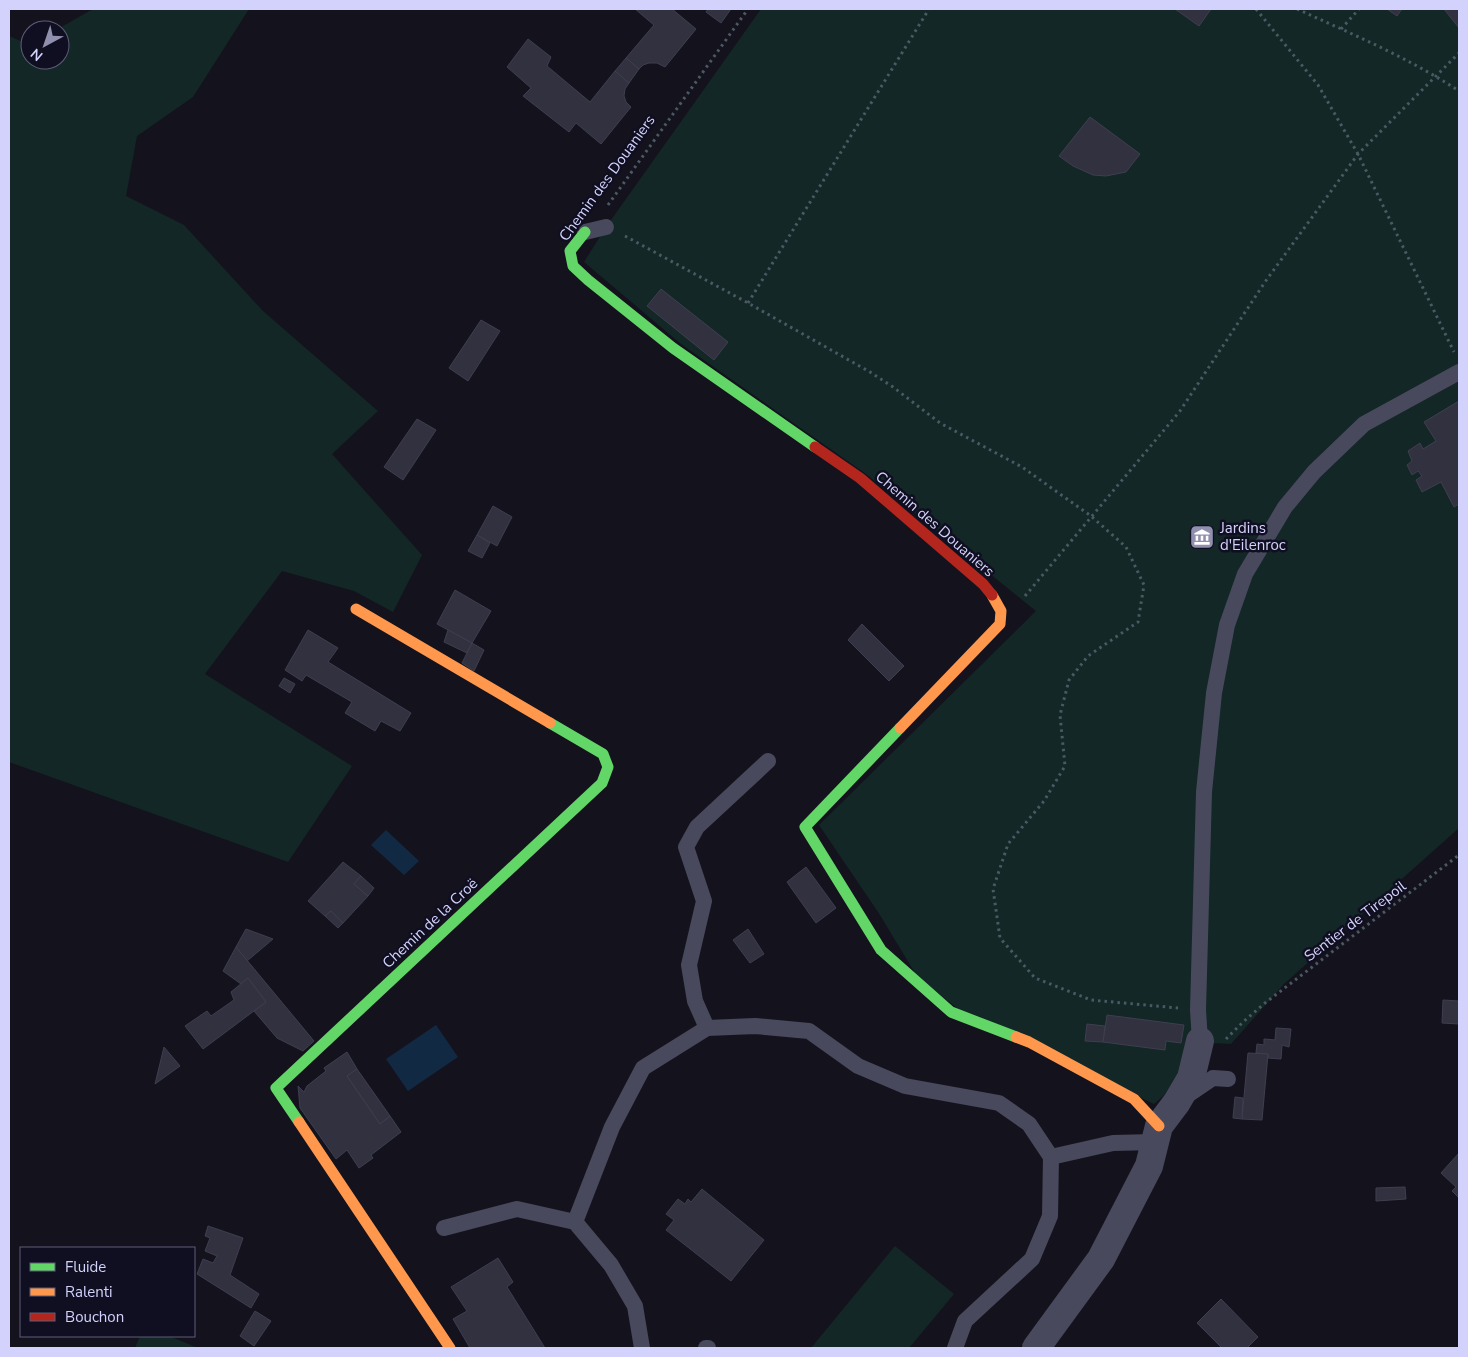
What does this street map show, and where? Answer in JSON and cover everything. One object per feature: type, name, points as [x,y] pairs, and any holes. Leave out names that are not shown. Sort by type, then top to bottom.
[{"type":"street","name":"Chemin des Douaniers","points":[[585,232],[570,251],[573,266],[588,280],[673,348],[860,478],[983,584],[996,601],[1001,611],[1000,624],[805,827],[881,950],[951,1012],[1029,1042],[1134,1099],[1157,1134]]},
{"type":"street","name":"Chemin de la Croë","points":[[356,609],[603,754],[608,767],[602,783],[276,1088],[450,1348]]},
{"type":"street","points":[[1036,1348],[1101,1259],[1149,1166],[1157,1134],[1191,1078],[1200,1041]]},
{"type":"lane","points":[[585,232],[606,227]]},
{"type":"lane","points":[[1200,1041],[1198,1010],[1204,792],[1213,703],[1227,625],[1244,574],[1285,508],[1314,472],[1364,424],[1459,372]]},
{"type":"lane","points":[[707,1028],[695,1001],[689,965],[704,901],[686,847],[697,827],[768,761]]},
{"type":"lane","points":[[575,1222],[612,1127],[643,1068],[707,1028],[755,1026],[810,1031],[858,1066],[905,1086],[999,1103],[1029,1124],[1052,1157],[1050,1216],[1032,1259],[965,1322],[955,1348]]},
{"type":"lane","points":[[1177,1102],[1213,1078],[1228,1079]]},
{"type":"lane","points":[[1052,1157],[1157,1134]]},
{"type":"lane","points":[[444,1228],[517,1209],[575,1222],[611,1264],[635,1306],[642,1348]]},
{"type":"path","name":"Chemin des Douaniers","points":[[585,232],[604,211],[748,9]]},
{"type":"path","points":[[748,302],[930,9]]},
{"type":"path","points":[[1256,9],[1318,86],[1358,154],[1455,355]]},
{"type":"path","points":[[1297,9],[1435,76],[1459,92]]},
{"type":"path","points":[[1341,29],[1359,9]]},
{"type":"path","points":[[1022,600],[1180,411],[1265,282],[1358,154],[1459,53]]},
{"type":"path","name":"Sentier de Tirepoil","points":[[1265,1004],[1459,856]]},
{"type":"green space","points":[[93,9],[249,9],[193,97],[137,136],[126,196],[184,225],[263,311],[378,411],[332,454],[422,555],[393,612],[354,591],[282,571],[205,674],[352,766],[288,862],[9,762],[9,36],[20,41],[20,70],[70,70],[70,22]]},
{"type":"green space","name":"Jardins d'Eilenroc","points":[[761,9],[1459,9],[1459,828],[1284,984],[1231,1044],[1211,1043],[1180,1081],[1154,1104],[965,1014],[918,978],[880,915],[819,825],[1036,611],[866,474],[681,344],[584,262],[606,227]]},
{"type":"green space","points":[[895,1246],[954,1294],[909,1348],[811,1348]]},
{"type":"green space","points":[[140,1337],[171,1337],[198,1348],[135,1348]]},
{"type":"water","points":[[386,830],[419,861],[404,875],[371,845]]},
{"type":"water","points":[[436,1025],[458,1057],[408,1091],[386,1059]]},
{"type":"building","points":[[635,9],[672,9],[696,29],[665,67],[657,63],[649,63],[639,69],[626,58],[654,25]]},
{"type":"building","points":[[708,9],[731,9],[721,23],[706,12]]},
{"type":"building","points":[[1175,9],[1211,9],[1199,26]]},
{"type":"building","points":[[1387,9],[1402,9],[1397,16]]},
{"type":"building","points":[[1444,9],[1459,9],[1459,28]]},
{"type":"building","points":[[528,39],[551,57],[547,66],[590,102],[615,71],[629,83],[625,89],[624,96],[626,102],[631,107],[601,144],[576,123],[569,132],[523,96],[531,88],[507,67]]},
{"type":"building","points":[[626,58],[639,69],[629,83],[615,71]]},
{"type":"building","points":[[1090,117],[1140,154],[1126,172],[1106,176],[1093,175],[1073,166],[1059,156]]},
{"type":"building","points":[[661,289],[728,342],[714,360],[647,306]]},
{"type":"building","points":[[481,320],[500,331],[468,381],[449,368]]},
{"type":"building","points":[[1459,401],[1459,504],[1454,507],[1441,482],[1422,492],[1416,480],[1422,476],[1418,471],[1412,475],[1407,465],[1412,461],[1408,451],[1420,443],[1423,449],[1436,441],[1424,422]]},
{"type":"building","points":[[417,419],[436,430],[403,480],[384,467]]},
{"type":"building","points":[[493,506],[512,517],[497,546],[477,535]]},
{"type":"building","points":[[477,535],[490,543],[482,558],[468,551]]},
{"type":"building","points":[[455,590],[491,611],[472,643],[437,624]]},
{"type":"building","points":[[862,624],[904,666],[889,681],[848,640]]},
{"type":"building","points":[[308,630],[338,648],[328,662],[411,713],[400,731],[381,721],[375,731],[345,713],[352,702],[306,675],[302,681],[285,670]]},
{"type":"building","points":[[448,630],[472,643],[467,653],[444,642]]},
{"type":"building","points":[[472,643],[484,650],[474,671],[462,663]]},
{"type":"building","points":[[284,678],[295,684],[290,693],[279,686]]},
{"type":"building","points":[[343,862],[361,876],[354,884],[368,896],[343,923],[331,911],[325,916],[308,901]]},
{"type":"building","points":[[806,867],[836,908],[816,923],[787,882]]},
{"type":"building","points":[[361,876],[374,888],[368,896],[354,884]]},
{"type":"building","points":[[331,911],[343,923],[338,928],[325,916]]},
{"type":"building","points":[[246,929],[273,939],[247,961],[236,947]]},
{"type":"building","points":[[748,929],[764,954],[750,963],[733,940]]},
{"type":"building","points":[[236,947],[314,1041],[303,1051],[277,1038],[254,1011],[266,1002],[248,978],[241,984],[223,971]]},
{"type":"building","points":[[248,978],[266,1002],[203,1049],[185,1026],[207,1011],[211,1016],[234,1000],[231,992]]},
{"type":"building","points":[[1443,1000],[1459,1001],[1459,1024],[1442,1023]]},
{"type":"building","points":[[1107,1015],[1184,1025],[1181,1043],[1166,1041],[1165,1050],[1103,1042]]},
{"type":"building","points":[[1087,1024],[1105,1026],[1103,1042],[1085,1041]]},
{"type":"building","points":[[1276,1028],[1291,1029],[1289,1047],[1282,1045],[1281,1059],[1268,1058],[1268,1054],[1256,1053],[1257,1044],[1264,1045],[1264,1039],[1275,1040]]},
{"type":"building","points":[[164,1047],[180,1066],[155,1084]]},
{"type":"building","points":[[347,1052],[357,1069],[347,1076],[380,1124],[390,1116],[401,1132],[371,1155],[373,1158],[359,1168],[347,1150],[336,1159],[300,1108],[298,1086],[304,1092],[307,1086],[326,1071],[324,1068]]},
{"type":"building","points":[[1248,1053],[1268,1054],[1262,1120],[1242,1119]]},
{"type":"building","points":[[357,1069],[390,1116],[380,1124],[347,1076]]},
{"type":"building","points":[[1235,1097],[1243,1098],[1242,1119],[1233,1118]]},
{"type":"building","points":[[1459,1153],[1459,1198],[1452,1191],[1456,1187],[1441,1173]]},
{"type":"building","points":[[1405,1187],[1406,1199],[1376,1201],[1376,1188]]},
{"type":"building","points":[[702,1189],[764,1240],[731,1281],[666,1230],[674,1220],[666,1214],[678,1199],[685,1204],[688,1199],[691,1202]]},
{"type":"building","points":[[208,1226],[243,1238],[230,1275],[259,1294],[251,1308],[197,1274],[203,1259],[213,1263],[217,1256],[205,1251],[210,1238],[205,1236]]},
{"type":"building","points":[[498,1258],[513,1282],[507,1287],[545,1348],[470,1348],[453,1319],[467,1311],[451,1287]]},
{"type":"building","points":[[1221,1299],[1258,1337],[1247,1348],[1222,1348],[1197,1323]]},
{"type":"building","points":[[255,1311],[271,1321],[254,1346],[240,1336]]},
{"type":"traffic: fast","points":[[585,232],[570,251],[573,266],[673,348],[815,447]]},
{"type":"traffic: fast","points":[[299,1122],[276,1088],[602,783],[608,767],[603,754],[550,723]]},
{"type":"traffic: fast","points":[[900,728],[805,827],[881,950],[951,1012],[1016,1037]]},
{"type":"traffic: slow","points":[[900,728],[1000,624],[1001,611],[992,595]]},
{"type":"traffic: slow","points":[[356,609],[550,723]]},
{"type":"traffic: slow","points":[[1016,1037],[1029,1042],[1134,1099],[1159,1126]]},
{"type":"traffic: slow","points":[[299,1122],[450,1348]]},
{"type":"traffic: jam","points":[[815,447],[860,478],[983,584],[992,595]]},
{"type":"place","name":"Jardins d'Eilenroc","points":[[1202,537]]}]
